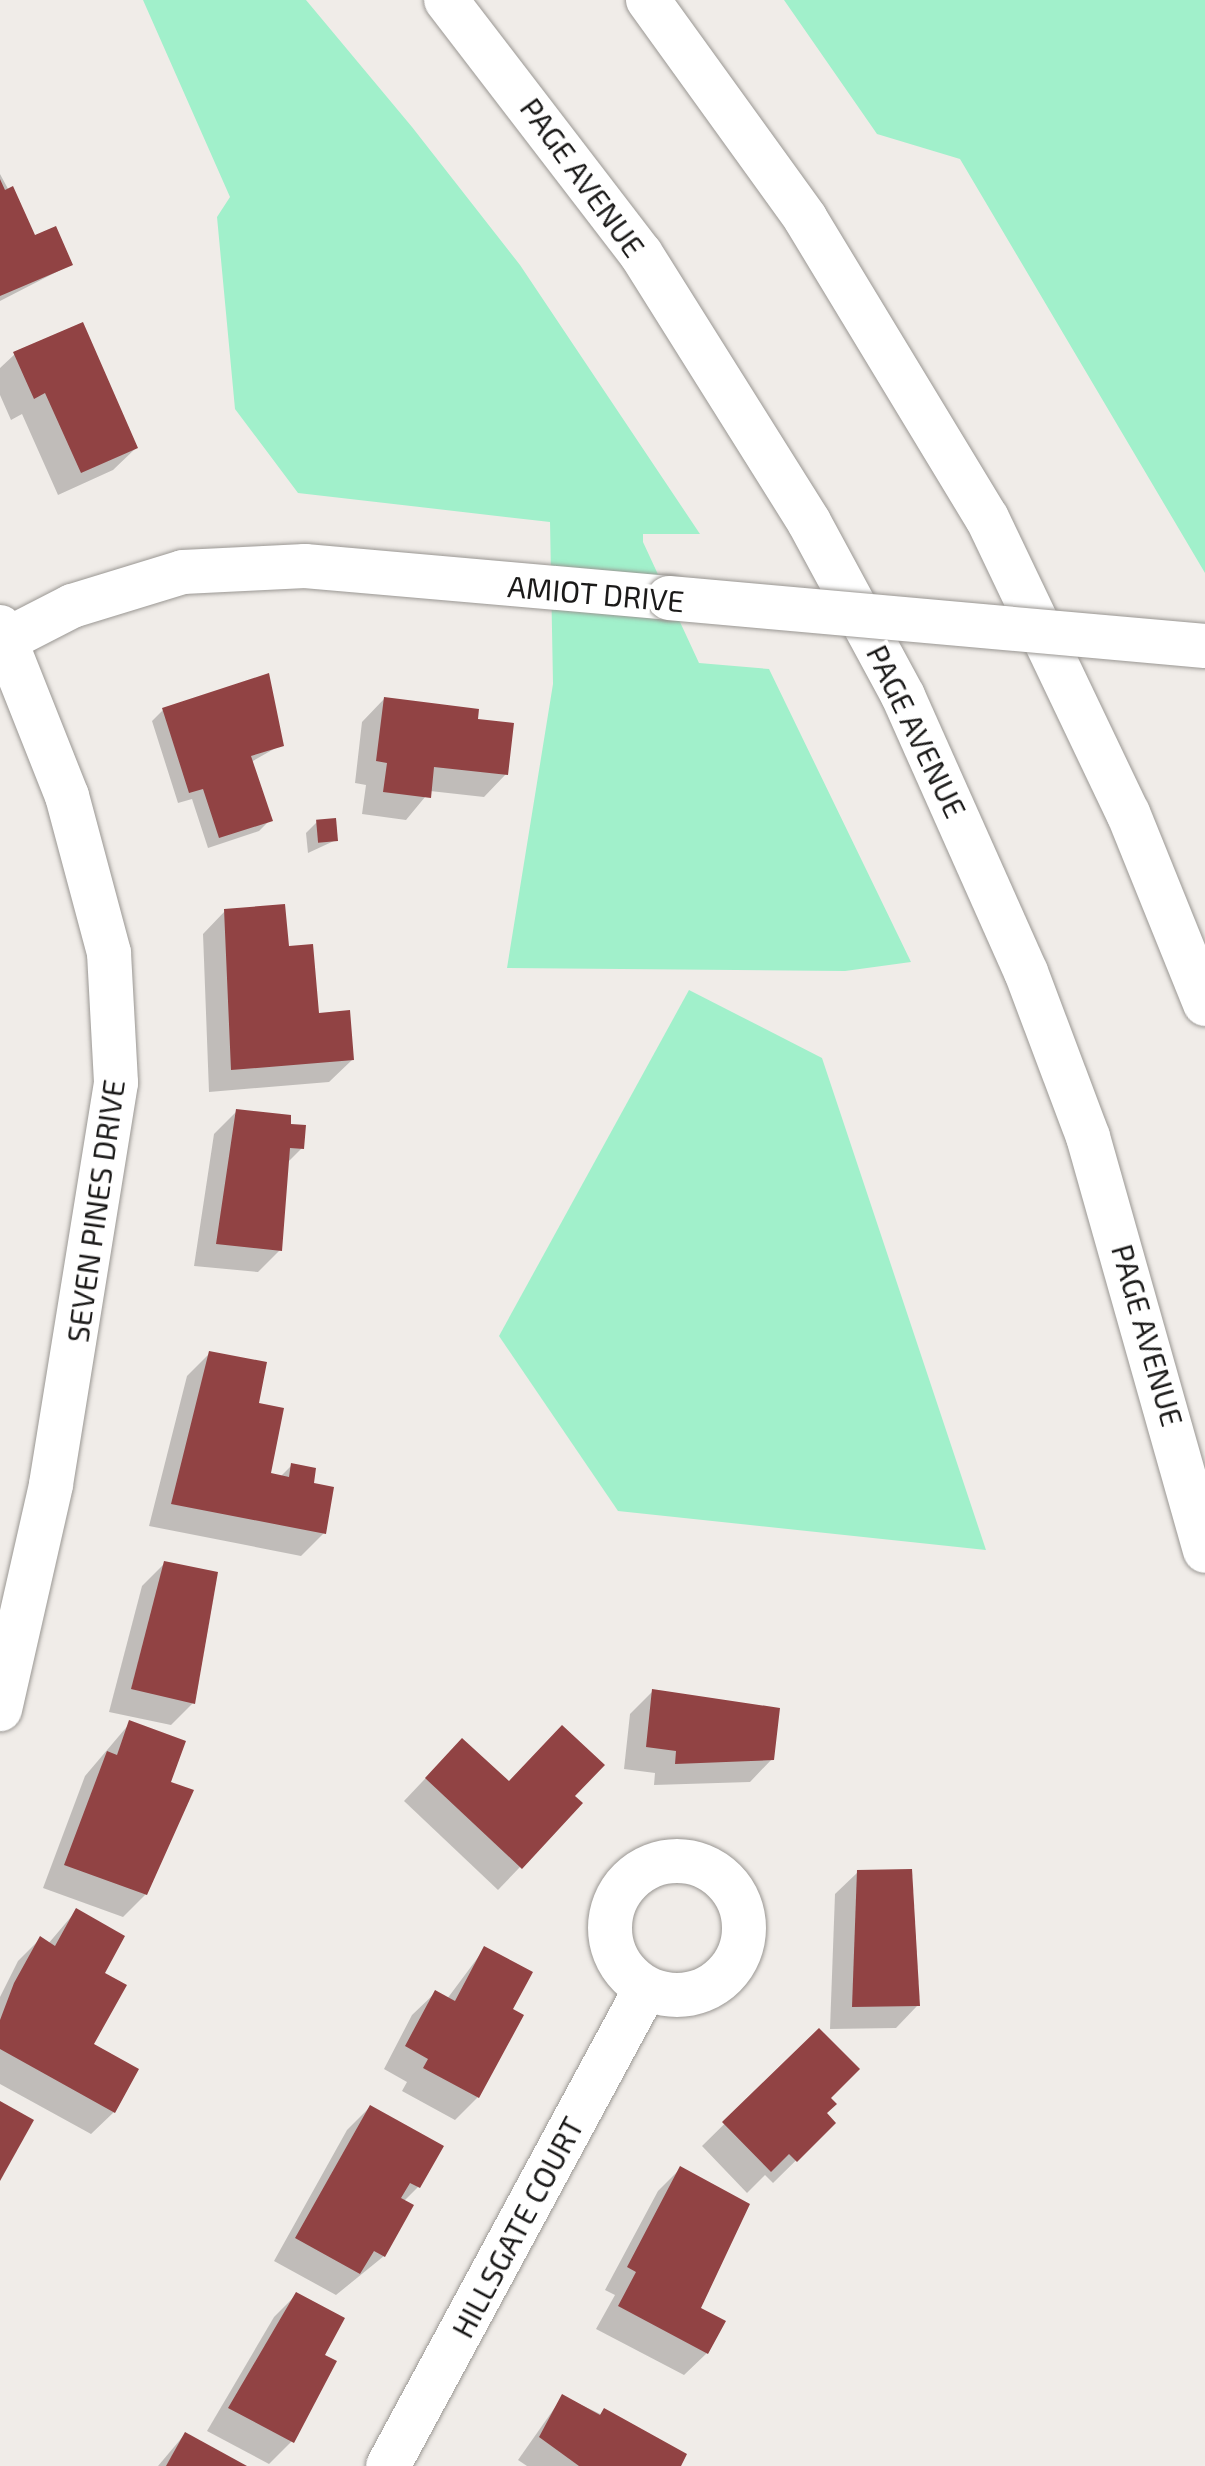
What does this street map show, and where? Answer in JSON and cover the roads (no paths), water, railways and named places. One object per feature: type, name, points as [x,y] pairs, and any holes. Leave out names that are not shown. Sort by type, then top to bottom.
[{"type":"main road","name":"PAGE AVENUE","points":[[446,0],[641,254],[809,522],[903,696],[1026,972],[1088,1137],[1205,1551]]},
{"type":"main road","points":[[648,0],[805,218],[987,518],[1128,813],[1205,1004]]},
{"type":"main road","name":"AMIOT DRIVE","points":[[2,637],[72,606],[183,572],[305,566],[1205,646]]},
{"type":"main road","name":"SEVEN PINES DRIVE","points":[[0,1709],[51,1485],[116,1083],[109,953],[67,796],[2,637]]},
{"type":"main road","name":"HILLSGATE COURT","points":[[388,2466],[646,1988]]}]
